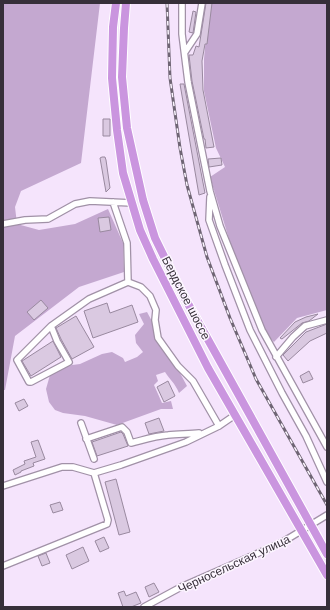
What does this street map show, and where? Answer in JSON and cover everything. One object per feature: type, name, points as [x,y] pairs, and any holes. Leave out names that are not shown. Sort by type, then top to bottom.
[{"type":"highway","name":"Бердское шоссе","points":[[116,3],[113,27],[112,78],[117,130],[123,173],[140,230],[208,368],[327,575]]},
{"type":"highway","name":"Бердское шоссе","points":[[126,3],[122,77],[127,128],[143,200],[155,238],[181,291],[327,554]]},
{"type":"highway","points":[[172,297],[181,291]]},
{"type":"street","points":[[182,3],[182,34],[188,82],[210,191],[220,226],[262,330],[327,448]]},
{"type":"street","points":[[184,52],[197,34],[202,3]]},
{"type":"street","points":[[210,191],[209,220],[224,265],[250,330],[306,436],[327,482]]},
{"type":"street","points":[[3,224],[25,220],[48,219],[75,204],[90,201],[132,203]]},
{"type":"street","points":[[112,202],[127,243],[128,282]]},
{"type":"street","points":[[51,326],[57,341],[69,362],[29,382],[17,360],[51,326],[89,299],[128,282],[142,287],[150,296],[156,310],[155,320],[158,338],[178,366],[193,381],[219,426]]},
{"type":"street","points":[[276,357],[293,337],[305,326],[327,320]]},
{"type":"street","points":[[3,486],[62,466],[73,466],[94,473],[157,453],[219,426],[235,415]]},
{"type":"street","points":[[81,423],[94,459]]},
{"type":"street","points":[[86,439],[122,427],[127,432],[131,443],[169,435],[206,432]]},
{"type":"street","points":[[3,566],[107,524],[108,520],[94,473]]},
{"type":"street","name":"Черносельская улица","points":[[144,607],[181,587],[281,543],[326,516]]},
{"type":"shaded area","points":[[3,3],[100,3],[81,163],[21,191],[15,207],[17,224],[39,230],[75,224],[108,209],[123,243],[124,272],[79,287],[15,336],[5,390],[3,390]]},
{"type":"shaded area","points":[[209,3],[327,3],[327,310],[297,318],[274,342],[262,330],[241,278],[210,177],[225,167],[216,148],[204,91],[204,59]]},
{"type":"shaded area","points":[[147,312],[187,386],[179,393],[165,372],[156,375],[158,381],[154,385],[162,403],[171,401],[173,409],[161,409],[117,425],[85,416],[63,413],[55,410],[49,402],[46,389],[50,375],[65,366],[80,364],[102,354],[112,352],[123,358],[125,362],[137,357],[143,352],[136,343],[135,335],[144,324],[139,314]]},
{"type":"building","points":[[206,3],[212,3],[207,44],[205,44],[202,61],[203,90],[214,147],[206,148],[192,81],[189,55],[193,55],[196,46],[199,47]]},
{"type":"building","points":[[193,11],[196,12],[193,33],[189,32]]},
{"type":"building","points":[[180,84],[184,84],[205,193],[199,195]]},
{"type":"building","points":[[103,119],[110,119],[110,136],[103,136]]},
{"type":"building","points":[[105,157],[106,160],[110,188],[106,192],[100,158]]},
{"type":"building","points":[[221,158],[222,165],[209,167],[208,159]]},
{"type":"building","points":[[109,217],[111,230],[100,232],[98,218]]},
{"type":"building","points":[[41,300],[48,308],[34,320],[27,312]]},
{"type":"building","points":[[107,303],[110,313],[132,305],[138,322],[93,338],[84,311]]},
{"type":"building","points":[[318,314],[309,321],[302,323],[282,339],[280,338],[295,322]]},
{"type":"building","points":[[76,316],[94,347],[72,359],[56,328]]},
{"type":"building","points":[[327,324],[327,333],[310,341],[288,361],[283,355],[306,332]]},
{"type":"building","points":[[53,341],[61,357],[31,376],[22,361]]},
{"type":"building","points":[[309,371],[313,379],[303,383],[300,376]]},
{"type":"building","points":[[168,381],[175,396],[164,402],[157,387]]},
{"type":"building","points":[[24,399],[28,406],[19,411],[15,403]]},
{"type":"building","points":[[159,418],[164,431],[149,434],[145,423]]},
{"type":"building","points":[[121,432],[128,446],[97,456],[92,442]]},
{"type":"building","points":[[38,440],[45,459],[33,463],[34,466],[15,475],[13,470],[25,464],[24,461],[36,457],[31,442]]},
{"type":"building","points":[[116,479],[130,532],[119,535],[105,482]]},
{"type":"building","points":[[60,502],[63,510],[53,513],[50,505]]},
{"type":"building","points":[[104,537],[109,548],[100,552],[95,541]]},
{"type":"building","points":[[83,547],[89,561],[72,569],[66,555]]},
{"type":"building","points":[[46,553],[50,563],[42,566],[38,556]]},
{"type":"building","points":[[154,583],[159,592],[149,597],[145,587]]},
{"type":"building","points":[[124,591],[126,596],[136,592],[141,603],[131,607],[123,607],[118,593]]},
{"type":"railway","points":[[167,3],[170,78],[180,148],[187,185],[207,257],[230,318],[256,379],[327,505]]}]
